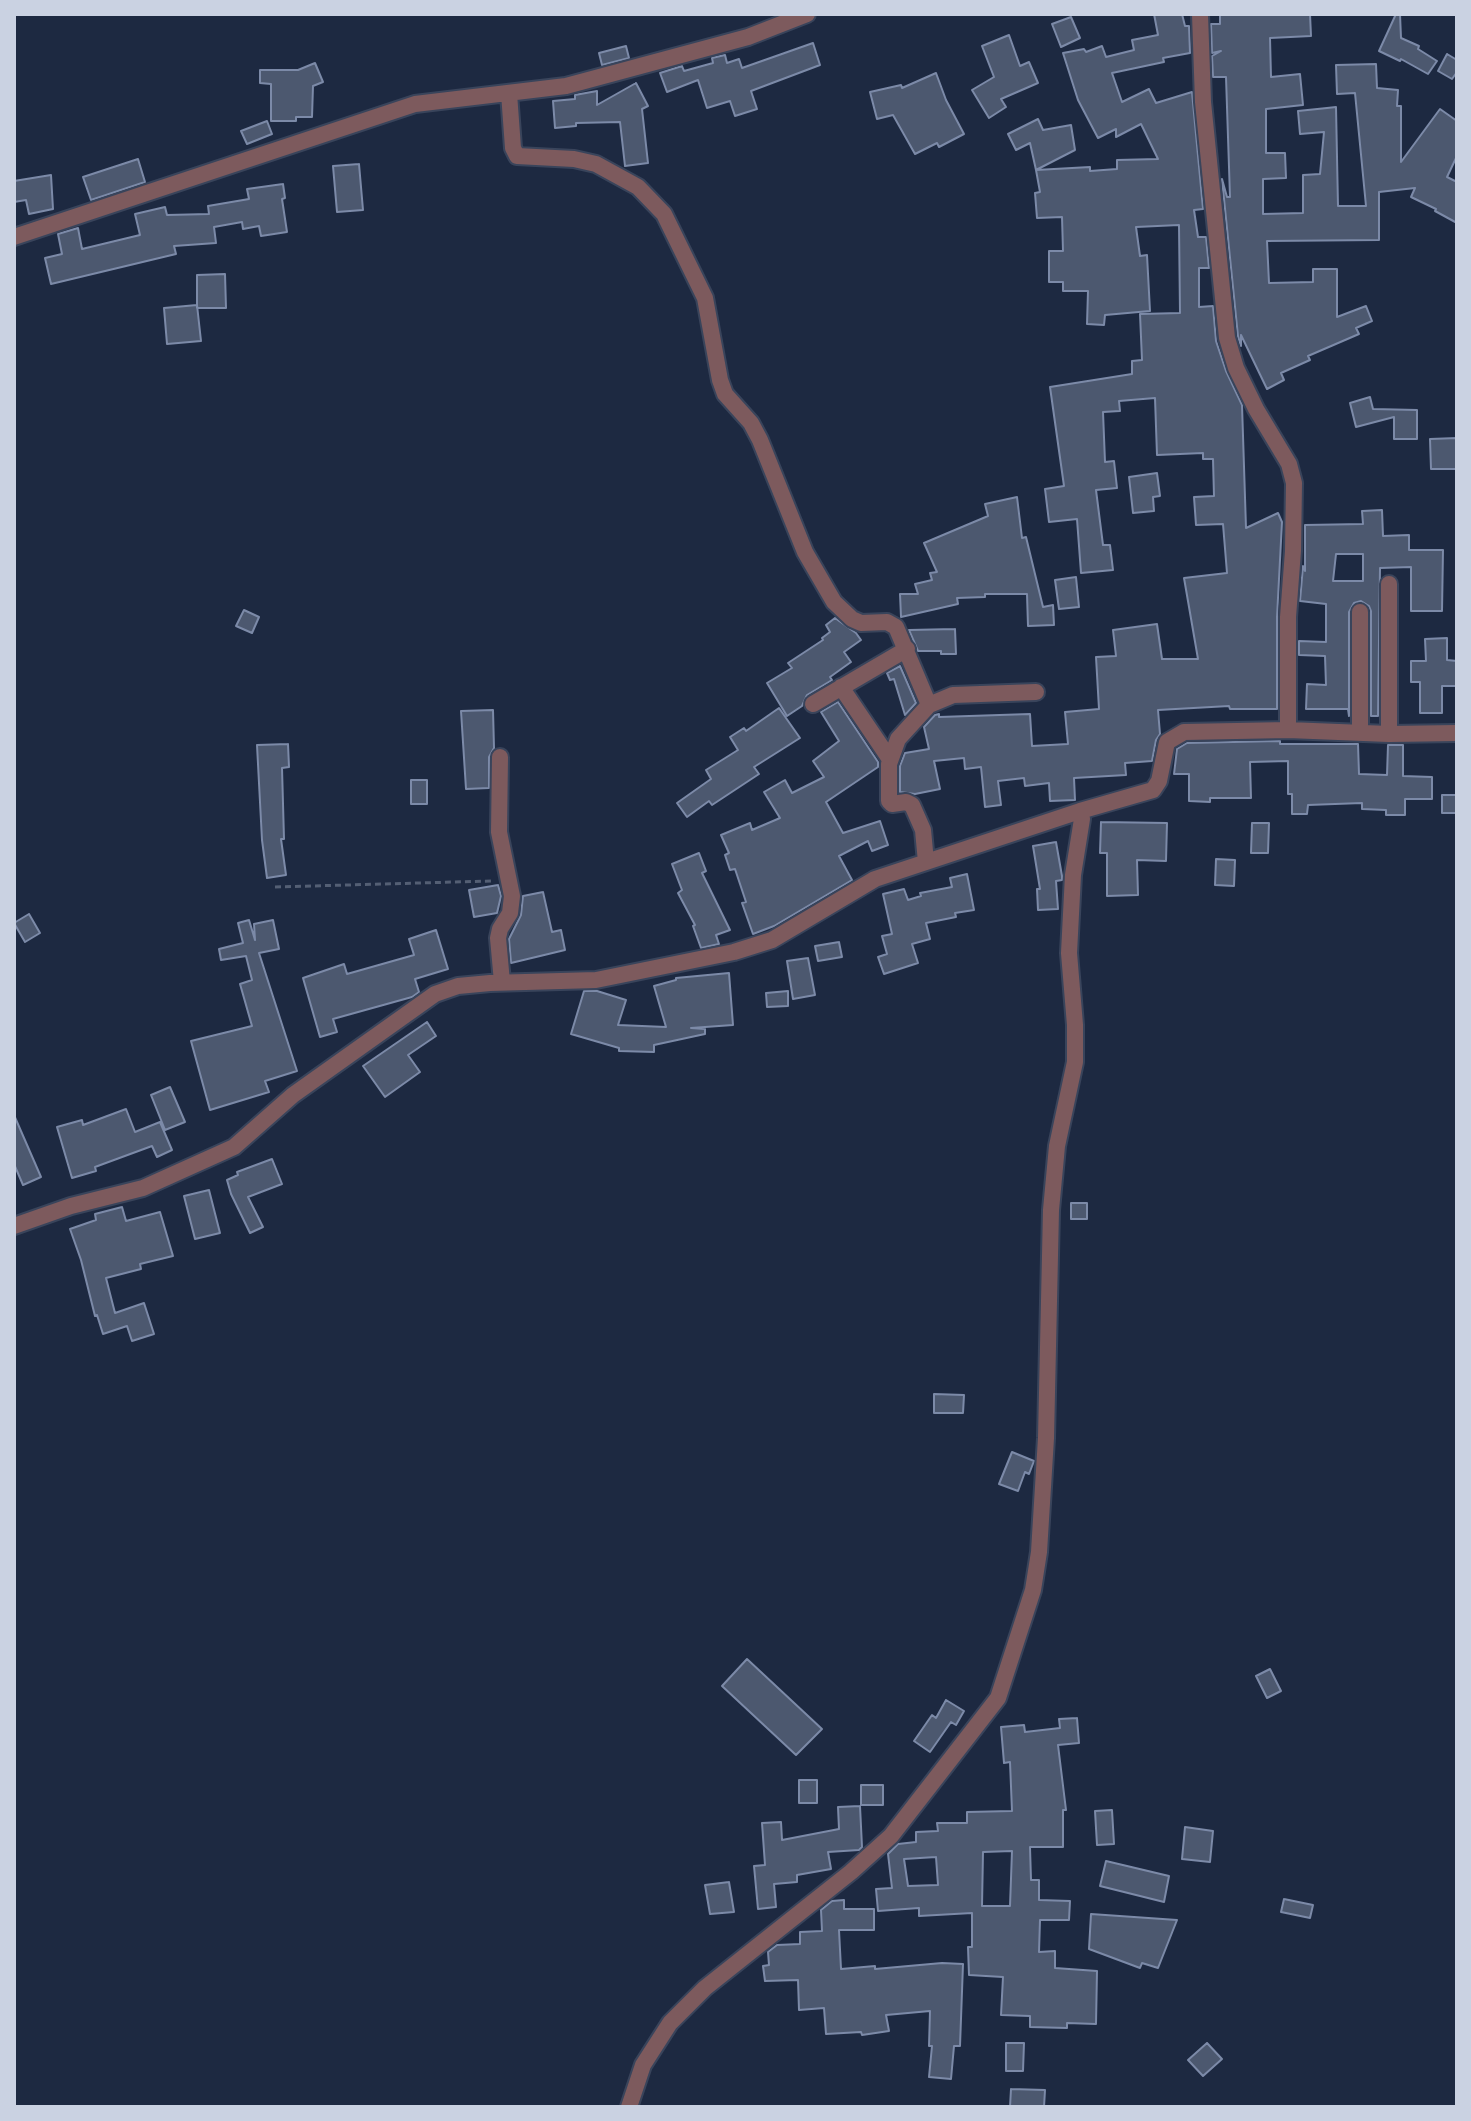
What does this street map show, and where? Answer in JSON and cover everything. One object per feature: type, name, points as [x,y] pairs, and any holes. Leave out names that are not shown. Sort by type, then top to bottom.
[{"type":"street","points":[[14,237],[415,104],[566,86],[748,37],[807,14]]},
{"type":"street","points":[[1200,14],[1203,102],[1227,338],[1236,368],[1289,464],[1294,483],[1288,617],[1288,730]]},
{"type":"street","points":[[509,93],[513,148],[517,156],[574,159],[596,164],[638,187],[664,214],[705,298],[725,394],[751,423],[760,440],[805,552],[834,602],[852,619],[896,627],[929,705]]},
{"type":"street","points":[[1389,584],[1389,734]]},
{"type":"street","points":[[1360,612],[1360,733]]},
{"type":"street","points":[[813,704],[907,649]]},
{"type":"street","points":[[841,687],[889,758]]},
{"type":"street","points":[[926,862],[923,830],[912,805],[890,802],[889,758],[898,739],[929,705],[961,693],[1036,692]]},
{"type":"street","points":[[14,1226],[71,1206],[143,1188],[234,1147],[293,1095],[435,994],[458,986],[502,982],[596,980],[734,952],[772,940],[875,879],[1153,790],[1159,781],[1167,742],[1184,732],[1457,733]]},
{"type":"street","points":[[500,757],[499,832],[510,880],[511,907],[498,938],[502,982]]},
{"type":"street","points":[[629,2107],[643,2065],[670,2023],[705,1988],[851,1872],[891,1836],[998,1698],[1033,1590],[1039,1552],[1046,1438],[1051,1210],[1057,1146],[1075,1062],[1069,953],[1073,875],[1082,819],[1080,811]]},
{"type":"path","points":[[275,887],[510,880]]},
{"type":"building","points":[[1154,14],[1182,14],[1185,26],[1189,26],[1190,53],[1112,73],[1122,102],[1149,89],[1156,103],[1192,92],[1203,209],[1194,210],[1198,237],[1206,237],[1209,268],[1199,268],[1199,307],[1213,306],[1216,341],[1242,405],[1246,528],[1278,513],[1282,522],[1277,617],[1277,709],[1230,709],[1229,706],[1158,710],[1160,734],[1152,761],[1125,763],[1126,775],[1074,778],[1075,800],[1050,801],[1049,783],[1025,786],[1024,778],[998,781],[1001,805],[985,807],[981,767],[965,769],[964,758],[934,761],[940,789],[915,794],[900,792],[900,766],[905,753],[929,749],[924,727],[935,715],[1030,714],[1032,746],[1068,744],[1065,712],[1099,709],[1096,657],[1116,656],[1113,630],[1157,624],[1162,659],[1198,659],[1184,578],[1227,573],[1223,524],[1196,525],[1194,497],[1214,496],[1213,459],[1203,459],[1203,453],[1157,455],[1155,398],[1119,401],[1120,411],[1103,412],[1105,462],[1114,461],[1117,488],[1096,490],[1103,545],[1110,545],[1113,570],[1081,573],[1077,519],[1049,522],[1045,489],[1064,486],[1050,387],[1132,374],[1132,361],[1142,360],[1140,314],[1180,313],[1179,225],[1136,227],[1140,256],[1147,255],[1150,311],[1105,315],[1104,325],[1087,324],[1088,291],[1063,291],[1063,282],[1049,282],[1049,251],[1063,251],[1062,217],[1037,218],[1035,193],[1040,192],[1036,170],[1117,169],[1117,160],[1158,159],[1141,124],[1116,137],[1116,129],[1098,138],[1078,100],[1063,53],[1084,49],[1086,52],[1102,46],[1106,57],[1134,50],[1132,40],[1158,35]]},
{"type":"building","points":[[1220,14],[1310,14],[1311,36],[1270,38],[1271,77],[1300,74],[1303,105],[1266,109],[1266,153],[1285,153],[1286,178],[1263,179],[1263,214],[1303,213],[1303,175],[1320,174],[1324,132],[1300,134],[1298,111],[1336,107],[1338,206],[1366,206],[1355,93],[1337,94],[1336,65],[1376,64],[1377,88],[1398,90],[1401,162],[1440,109],[1457,121],[1457,156],[1447,177],[1457,182],[1457,223],[1411,197],[1415,188],[1379,192],[1379,240],[1267,241],[1269,283],[1313,282],[1313,269],[1337,269],[1337,317],[1366,306],[1372,321],[1356,328],[1359,334],[1308,356],[1310,360],[1281,373],[1284,380],[1267,389],[1241,335],[1241,346],[1238,336],[1222,179],[1227,197],[1230,197],[1226,77],[1213,77],[1212,56],[1221,51],[1212,53],[1211,24],[1220,24]]},
{"type":"building","points":[[1396,14],[1400,14],[1401,38],[1419,46],[1418,49],[1437,61],[1428,74],[1379,51]]},
{"type":"building","points":[[1071,17],[1080,38],[1061,47],[1052,24]]},
{"type":"building","points":[[1009,35],[1020,66],[1029,62],[1038,83],[1001,99],[1006,107],[989,118],[972,90],[994,77],[982,46]]},
{"type":"building","points":[[813,43],[820,65],[751,91],[757,109],[735,116],[730,101],[707,108],[698,80],[667,92],[660,73],[682,66],[684,71],[713,63],[712,58],[725,55],[727,63],[739,59],[742,68]]},
{"type":"building","points":[[626,46],[629,58],[602,65],[599,53]]},
{"type":"building","points":[[1447,54],[1457,60],[1457,72],[1452,79],[1438,71]]},
{"type":"building","points":[[315,63],[323,82],[313,86],[312,117],[296,117],[296,121],[271,121],[271,84],[260,83],[260,70],[298,70]]},
{"type":"building","points":[[936,73],[964,134],[939,147],[937,143],[915,154],[893,115],[877,119],[870,92],[901,85],[902,88]]},
{"type":"building","points":[[636,83],[648,106],[642,109],[648,163],[625,166],[620,122],[576,123],[576,126],[555,128],[553,101],[575,99],[575,95],[597,91],[597,105]]},
{"type":"building","points":[[1038,119],[1043,130],[1071,125],[1075,150],[1036,170],[1030,143],[1016,150],[1008,134]]},
{"type":"building","points":[[267,121],[272,134],[247,144],[241,131]]},
{"type":"building","points":[[138,159],[145,182],[91,200],[83,177]]},
{"type":"building","points":[[359,164],[363,210],[337,212],[333,166]]},
{"type":"building","points":[[51,175],[53,209],[29,214],[26,200],[14,202],[14,181]]},
{"type":"building","points":[[283,184],[287,232],[261,236],[259,226],[243,229],[242,222],[214,227],[216,243],[174,246],[176,254],[51,284],[45,258],[62,254],[58,234],[78,228],[82,249],[140,235],[135,214],[165,207],[167,215],[209,214],[208,206],[249,199],[247,189]]},
{"type":"building","points":[[225,274],[226,308],[197,308],[197,275]]},
{"type":"building","points":[[197,305],[201,341],[167,344],[164,308]]},
{"type":"building","points":[[1370,397],[1373,409],[1417,410],[1417,439],[1394,439],[1394,417],[1356,427],[1350,403]]},
{"type":"building","points":[[1457,438],[1457,469],[1431,469],[1430,439]]},
{"type":"building","points":[[1157,473],[1160,496],[1153,497],[1154,511],[1133,513],[1129,477]]},
{"type":"building","points":[[1017,497],[1022,538],[1026,537],[1043,607],[1053,605],[1054,625],[1028,626],[1027,594],[957,598],[958,604],[901,617],[900,594],[918,594],[915,584],[932,580],[930,573],[937,572],[924,543],[988,516],[985,504]]},
{"type":"building","points":[[1382,510],[1383,536],[1409,535],[1409,550],[1443,550],[1442,611],[1411,611],[1411,567],[1380,568],[1378,716],[1371,716],[1371,611],[1361,601],[1354,603],[1349,612],[1349,716],[1348,709],[1306,709],[1307,684],[1326,685],[1325,656],[1299,655],[1299,641],[1326,642],[1326,604],[1300,601],[1303,566],[1305,571],[1305,525],[1363,524],[1362,511]],"holes":[[[1336,554],[1363,554],[1363,581],[1333,581]]]},
{"type":"building","points":[[1076,577],[1079,607],[1059,609],[1055,580]]},
{"type":"building","points":[[244,610],[259,617],[252,633],[236,626]]},
{"type":"building","points":[[835,618],[861,640],[844,652],[851,662],[830,677],[832,680],[807,695],[802,706],[787,716],[767,683],[792,668],[788,663],[823,640],[830,632],[826,625]]},
{"type":"building","points":[[955,629],[956,654],[918,651],[909,630]]},
{"type":"building","points":[[1447,638],[1447,660],[1457,661],[1457,686],[1442,686],[1442,713],[1420,713],[1420,682],[1411,682],[1411,661],[1426,661],[1425,639]]},
{"type":"building","points":[[900,666],[916,703],[905,715],[894,679],[890,680],[887,673]]},
{"type":"building","points":[[838,702],[878,762],[878,767],[826,802],[843,833],[880,821],[888,845],[872,851],[868,841],[839,856],[852,880],[774,926],[753,934],[742,903],[746,902],[735,869],[730,870],[725,855],[729,853],[721,835],[750,823],[752,830],[780,818],[764,792],[785,780],[792,793],[824,777],[813,761],[839,741],[821,712]]},
{"type":"building","points":[[779,708],[800,738],[754,767],[759,774],[712,805],[709,801],[687,817],[677,803],[711,779],[706,770],[738,750],[730,737],[744,728],[746,731]]},
{"type":"building","points":[[493,710],[494,748],[489,757],[489,788],[466,789],[461,711]]},
{"type":"building","points":[[1280,741],[1280,744],[1358,744],[1359,774],[1387,775],[1388,745],[1403,745],[1403,776],[1432,777],[1432,799],[1405,799],[1405,815],[1386,815],[1386,810],[1362,809],[1362,803],[1308,805],[1307,814],[1292,814],[1292,794],[1288,794],[1288,761],[1250,762],[1251,798],[1189,801],[1189,774],[1174,774],[1177,749],[1187,743]]},
{"type":"building","points":[[288,744],[289,767],[282,768],[284,839],[281,839],[286,875],[267,878],[257,745]]},
{"type":"building","points":[[411,780],[427,780],[427,804],[411,804]]},
{"type":"building","points":[[1442,795],[1457,795],[1457,813],[1442,813]]},
{"type":"building","points":[[1101,822],[1167,823],[1166,861],[1137,860],[1138,895],[1107,896],[1107,853],[1100,853]]},
{"type":"building","points":[[1252,823],[1269,823],[1268,853],[1251,853]]},
{"type":"building","points":[[1056,842],[1062,876],[1062,880],[1056,881],[1058,909],[1038,910],[1037,889],[1040,889],[1033,846]]},
{"type":"building","points":[[699,853],[706,871],[702,873],[730,930],[716,935],[719,944],[701,948],[695,925],[678,893],[682,890],[672,864]]},
{"type":"building","points":[[1216,859],[1235,860],[1234,886],[1215,885]]},
{"type":"building","points":[[967,874],[974,910],[926,923],[930,939],[912,944],[918,963],[884,974],[878,957],[887,954],[882,936],[892,934],[883,894],[904,889],[908,900],[921,896],[920,893],[952,887],[950,878]]},
{"type":"building","points":[[498,885],[501,896],[497,913],[474,917],[469,890]]},
{"type":"building","points":[[543,892],[552,932],[561,930],[565,950],[511,963],[509,939],[521,915],[523,896]]},
{"type":"building","points":[[29,914],[40,933],[25,942],[14,923]]},
{"type":"building","points":[[249,920],[255,940],[254,924],[273,920],[279,949],[259,953],[297,1071],[265,1081],[269,1092],[210,1110],[191,1041],[252,1026],[240,984],[252,980],[246,956],[221,960],[219,949],[243,943],[238,923]]},
{"type":"building","points":[[436,930],[448,969],[415,979],[419,992],[412,997],[333,1019],[337,1032],[320,1037],[303,978],[344,964],[347,974],[414,955],[409,939]]},
{"type":"building","points":[[839,942],[842,957],[818,961],[815,946]]},
{"type":"building","points":[[808,958],[815,995],[793,999],[787,961]]},
{"type":"building","points":[[729,973],[733,1025],[691,1028],[705,1029],[705,1034],[654,1045],[654,1052],[619,1051],[619,1048],[571,1034],[584,991],[597,991],[626,1000],[618,1025],[666,1027],[654,986],[676,978]]},
{"type":"building","points":[[788,991],[788,1006],[767,1007],[766,993]]},
{"type":"building","points":[[427,1022],[436,1036],[408,1055],[420,1072],[385,1097],[363,1066]]},
{"type":"building","points":[[170,1087],[185,1122],[165,1130],[151,1095]]},
{"type":"building","points":[[126,1109],[135,1132],[160,1122],[172,1150],[157,1157],[152,1146],[95,1167],[96,1171],[72,1178],[57,1127],[82,1120],[83,1125]]},
{"type":"building","points":[[14,1115],[41,1177],[23,1185],[14,1164]]},
{"type":"building","points":[[272,1159],[282,1184],[248,1197],[263,1227],[250,1233],[227,1180],[238,1175],[237,1172]]},
{"type":"building","points":[[209,1190],[220,1233],[195,1239],[184,1196]]},
{"type":"building","points":[[1071,1203],[1087,1203],[1087,1219],[1071,1219]]},
{"type":"building","points":[[122,1207],[126,1221],[160,1212],[173,1256],[140,1264],[141,1269],[106,1278],[115,1313],[144,1303],[154,1334],[132,1341],[127,1326],[103,1334],[70,1229],[96,1220],[95,1214]]},
{"type":"building","points":[[934,1394],[964,1395],[963,1413],[934,1413]]},
{"type":"building","points":[[1012,1452],[1034,1461],[1029,1474],[1025,1472],[1018,1491],[999,1484]]},
{"type":"building","points":[[747,1659],[822,1729],[796,1755],[722,1686]]},
{"type":"building","points":[[1270,1669],[1281,1691],[1267,1698],[1256,1676]]},
{"type":"building","points":[[946,1700],[964,1711],[956,1725],[951,1722],[930,1752],[914,1741],[932,1715],[936,1718]]},
{"type":"building","points":[[1077,1718],[1079,1743],[1058,1745],[1066,1810],[1063,1810],[1063,1847],[1030,1847],[1031,1880],[1039,1880],[1039,1900],[1070,1901],[1069,1920],[1040,1920],[1039,1952],[1055,1951],[1055,1968],[1097,1971],[1096,2024],[1067,2023],[1067,2028],[1030,2027],[1030,2016],[1001,2015],[1003,1977],[969,1975],[972,1913],[919,1916],[919,1908],[878,1911],[876,1889],[892,1888],[888,1854],[898,1844],[916,1842],[916,1832],[938,1831],[937,1823],[967,1823],[967,1812],[1012,1811],[1010,1762],[1004,1763],[1001,1727],[1024,1725],[1025,1732],[1060,1728],[1059,1719]],"holes":[[[1012,1851],[1010,1906],[982,1906],[983,1852]],[[936,1857],[938,1885],[908,1886],[904,1859]]]},
{"type":"building","points":[[799,1780],[817,1780],[817,1803],[799,1803]]},
{"type":"building","points":[[861,1785],[883,1785],[883,1805],[861,1805]]},
{"type":"building","points":[[860,1806],[862,1847],[859,1850],[828,1852],[831,1869],[797,1875],[797,1882],[774,1884],[776,1907],[758,1909],[754,1866],[765,1865],[762,1823],[781,1822],[782,1840],[839,1829],[838,1807]]},
{"type":"building","points":[[1112,1810],[1114,1844],[1097,1845],[1095,1811]]},
{"type":"building","points":[[1185,1827],[1213,1831],[1210,1862],[1182,1859]]},
{"type":"building","points":[[1106,1861],[1169,1876],[1164,1902],[1100,1886]]},
{"type":"building","points":[[729,1882],[734,1912],[710,1914],[705,1885]]},
{"type":"building","points":[[1284,1899],[1313,1905],[1310,1918],[1281,1912]]},
{"type":"building","points":[[844,1900],[844,1909],[874,1909],[874,1930],[839,1930],[841,1969],[963,1964],[960,2046],[954,2046],[951,2079],[929,2077],[932,2046],[929,2046],[930,2011],[886,2015],[889,2031],[862,2035],[861,2032],[826,2034],[824,2008],[799,2010],[798,1980],[765,1981],[763,1966],[769,1965],[768,1952],[777,1945],[800,1944],[800,1932],[822,1931],[821,1910],[832,1901]]},
{"type":"building","points":[[1091,1914],[1177,1920],[1158,1968],[1142,1963],[1140,1968],[1089,1949]]},
{"type":"building","points":[[1006,2043],[1024,2043],[1023,2071],[1006,2071]]},
{"type":"building","points":[[1207,2043],[1222,2059],[1203,2076],[1188,2060]]},
{"type":"building","points":[[1011,2089],[1045,2090],[1044,2107],[1010,2107]]}]
